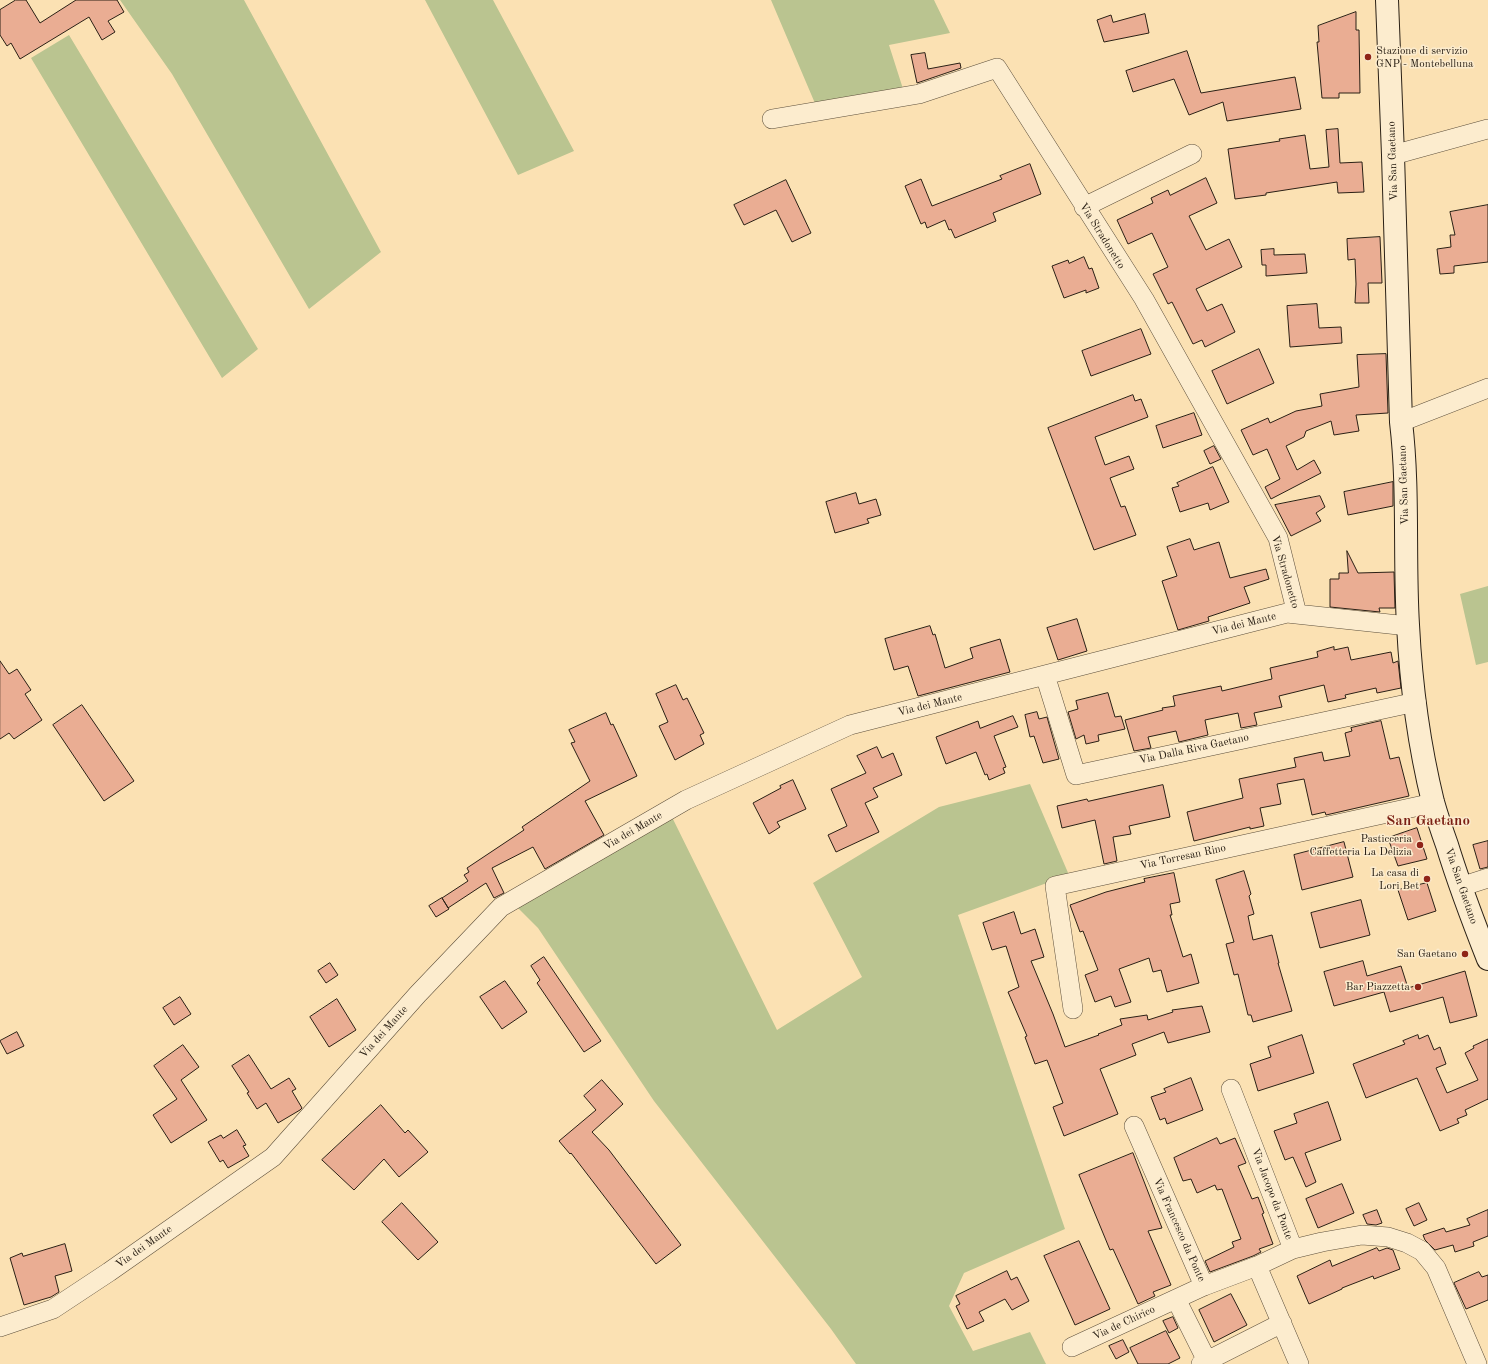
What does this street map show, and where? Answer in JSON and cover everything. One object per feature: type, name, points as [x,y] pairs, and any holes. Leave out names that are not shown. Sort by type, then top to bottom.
[{"type":"street","name":"Via San Gaetano","points":[[1387,0],[1401,422],[1406,522],[1408,626],[1420,740],[1433,802],[1467,908],[1488,959]]},
{"type":"street","name":"Via Stradonetto","points":[[772,118],[919,94],[997,68],[1084,207],[1144,299],[1278,538],[1297,614]]},
{"type":"street","points":[[1393,155],[1488,128]]},
{"type":"street","points":[[1084,207],[1192,154]]},
{"type":"street","points":[[1401,422],[1488,388]]},
{"type":"street","name":"Via dei Mante","points":[[0,1327],[53,1309],[109,1272],[273,1157],[418,994],[501,907],[686,800],[850,725],[1287,613],[1408,626]]},
{"type":"street","name":"Via Dalla Riva Gaetano","points":[[1045,675],[1076,775],[1416,702]]},
{"type":"street","name":"Via Torresan Rino","points":[[1073,1009],[1055,886],[1433,802]]},
{"type":"street","points":[[1460,887],[1488,878]]},
{"type":"street","name":"Via Jacopo da Ponte","points":[[1204,1286],[1257,1266],[1293,1249],[1231,1088]]},
{"type":"street","name":"Via Francesco da Ponte","points":[[1134,1126],[1204,1286],[1176,1299]]},
{"type":"street","points":[[1293,1249],[1362,1235],[1388,1236],[1407,1243],[1422,1251],[1436,1268],[1477,1364]]},
{"type":"street","points":[[1257,1266],[1299,1364]]},
{"type":"street","points":[[1176,1299],[1204,1362],[1282,1323]]},
{"type":"street","name":"Via de Chirico","points":[[1072,1347],[1176,1299]]},
{"type":"green space","points":[[120,0],[244,0],[381,252],[309,309],[172,74]]},
{"type":"green space","points":[[425,0],[493,0],[574,151],[518,175]]},
{"type":"green space","points":[[771,0],[934,0],[950,33],[889,45],[904,92],[817,108]]},
{"type":"green space","points":[[69,35],[258,349],[222,378],[31,58]]},
{"type":"green space","points":[[1488,586],[1488,662],[1476,665],[1460,594]]},
{"type":"green space","points":[[1030,784],[1069,875],[958,915],[1065,1229],[964,1273],[949,1306],[973,1351],[1030,1332],[1046,1364],[856,1364],[831,1329],[654,1101],[538,928],[513,903],[668,809],[777,1030],[862,977],[813,883],[939,807]]},
{"type":"building","points":[[16,0],[26,0],[40,23],[76,0],[117,0],[124,12],[108,21],[115,32],[102,40],[89,17],[20,59],[11,43],[7,46],[0,35],[0,10]]},
{"type":"building","points":[[1356,12],[1356,30],[1359,30],[1360,93],[1339,93],[1339,98],[1322,98],[1317,42],[1319,42],[1318,26]]},
{"type":"building","points":[[1145,14],[1149,33],[1104,42],[1097,20],[1111,15],[1113,22]]},
{"type":"building","points":[[1187,51],[1201,93],[1295,77],[1301,109],[1227,121],[1223,102],[1189,115],[1174,79],[1133,92],[1126,71]]},
{"type":"building","points":[[925,53],[928,69],[960,63],[961,68],[917,83],[911,55]]},
{"type":"building","points":[[1338,129],[1340,163],[1362,162],[1364,192],[1338,193],[1337,182],[1235,199],[1228,149],[1280,141],[1279,139],[1305,135],[1310,169],[1329,167],[1326,130]]},
{"type":"building","points":[[1030,164],[1041,194],[993,213],[996,221],[955,238],[951,229],[949,230],[945,220],[927,228],[925,222],[921,224],[905,186],[921,179],[932,206],[1002,179],[1000,176]]},
{"type":"building","points":[[1206,178],[1217,203],[1189,216],[1206,250],[1229,239],[1242,267],[1196,289],[1207,311],[1222,304],[1235,332],[1205,347],[1202,340],[1193,344],[1172,302],[1168,304],[1153,274],[1168,267],[1152,233],[1128,244],[1117,220],[1153,203],[1151,198],[1168,190],[1170,195]]},
{"type":"building","points":[[786,180],[811,233],[792,242],[776,210],[744,225],[734,205]]},
{"type":"building","points":[[1488,205],[1488,262],[1454,266],[1454,273],[1440,274],[1437,249],[1451,247],[1450,235],[1455,235],[1450,212]]},
{"type":"building","points":[[1380,237],[1382,283],[1368,283],[1369,303],[1355,303],[1355,259],[1348,260],[1347,239]]},
{"type":"building","points":[[1274,249],[1274,255],[1305,254],[1307,273],[1266,276],[1266,265],[1262,265],[1261,250]]},
{"type":"building","points":[[1084,257],[1089,269],[1092,268],[1099,288],[1086,293],[1086,290],[1064,298],[1052,266],[1068,260],[1069,263]]},
{"type":"building","points":[[1317,304],[1319,328],[1341,327],[1342,343],[1290,347],[1287,306]]},
{"type":"building","points":[[1141,329],[1151,354],[1091,376],[1082,351]]},
{"type":"building","points":[[1259,349],[1274,383],[1227,404],[1212,371]]},
{"type":"building","points":[[1386,354],[1388,413],[1356,415],[1359,431],[1334,435],[1331,421],[1306,431],[1304,437],[1286,446],[1297,470],[1314,460],[1321,473],[1271,499],[1265,487],[1280,479],[1267,449],[1253,455],[1241,430],[1268,418],[1270,423],[1296,411],[1322,406],[1320,394],[1359,387],[1357,355]]},
{"type":"building","points":[[1133,395],[1135,401],[1141,399],[1148,417],[1095,437],[1105,465],[1129,456],[1134,469],[1110,478],[1121,507],[1125,506],[1136,535],[1094,550],[1048,428]]},
{"type":"building","points":[[1194,413],[1202,435],[1163,448],[1156,426]]},
{"type":"building","points":[[1214,446],[1221,459],[1210,464],[1204,451]]},
{"type":"building","points":[[1213,467],[1229,502],[1210,510],[1208,503],[1180,512],[1172,488],[1179,486],[1177,483]]},
{"type":"building","points":[[1393,482],[1393,506],[1348,515],[1344,492]]},
{"type":"building","points":[[856,493],[859,504],[876,499],[881,515],[867,519],[869,523],[835,533],[826,502]]},
{"type":"building","points":[[1320,496],[1325,507],[1316,513],[1321,521],[1291,536],[1275,505]]},
{"type":"building","points":[[1190,539],[1194,550],[1219,542],[1230,578],[1266,569],[1269,579],[1244,587],[1250,603],[1208,617],[1209,621],[1178,630],[1162,581],[1177,576],[1167,547]]},
{"type":"building","points":[[1347,551],[1358,573],[1394,572],[1395,608],[1379,608],[1380,612],[1330,607],[1330,579],[1339,579],[1339,573],[1348,573]]},
{"type":"building","points":[[1077,619],[1087,651],[1058,660],[1047,628]]},
{"type":"building","points":[[930,626],[933,635],[935,634],[945,668],[973,658],[970,648],[1000,639],[1010,672],[918,696],[908,666],[894,670],[885,639]]},
{"type":"building","points":[[1334,647],[1334,650],[1348,647],[1351,660],[1391,652],[1393,663],[1398,661],[1401,688],[1377,693],[1376,688],[1345,695],[1346,698],[1328,702],[1324,685],[1279,696],[1282,707],[1254,713],[1257,725],[1241,728],[1238,713],[1205,720],[1208,735],[1179,742],[1176,731],[1148,737],[1151,748],[1134,751],[1125,720],[1163,710],[1162,708],[1175,706],[1173,696],[1221,686],[1222,691],[1272,679],[1270,668],[1318,657],[1317,652]]},
{"type":"building","points":[[0,661],[9,674],[17,669],[31,690],[25,694],[42,720],[14,739],[9,733],[0,739]]},
{"type":"building","points":[[676,685],[683,700],[687,698],[704,733],[700,735],[704,744],[675,760],[659,726],[668,722],[656,694]]},
{"type":"building","points":[[1108,693],[1115,717],[1121,716],[1125,729],[1098,735],[1099,741],[1086,744],[1084,735],[1076,739],[1068,712],[1078,709],[1076,701]]},
{"type":"building","points":[[82,705],[134,781],[104,801],[53,725]]},
{"type":"building","points":[[1037,712],[1039,719],[1047,717],[1059,759],[1043,763],[1034,736],[1030,737],[1025,715]]},
{"type":"building","points":[[606,713],[611,725],[613,724],[637,776],[585,801],[604,835],[545,869],[533,847],[492,868],[504,893],[494,898],[486,883],[448,908],[442,898],[468,881],[464,875],[469,872],[467,868],[524,830],[522,827],[590,781],[571,743],[575,742],[569,730]]},
{"type":"building","points":[[1013,716],[1018,727],[994,736],[1006,767],[1003,768],[1005,773],[989,780],[987,774],[985,775],[976,752],[946,764],[936,737],[978,721],[980,728]]},
{"type":"building","points":[[1381,721],[1390,759],[1399,757],[1409,796],[1326,815],[1325,812],[1312,815],[1304,779],[1277,784],[1281,804],[1260,808],[1264,826],[1250,829],[1250,827],[1194,841],[1187,812],[1243,798],[1239,779],[1296,767],[1294,758],[1322,752],[1324,761],[1350,756],[1345,733],[1352,731],[1351,728]]},
{"type":"building","points":[[877,747],[882,758],[893,753],[902,775],[873,788],[878,797],[865,803],[879,832],[836,852],[828,835],[847,826],[831,789],[866,773],[857,756]]},
{"type":"building","points":[[793,780],[806,809],[777,822],[780,827],[769,834],[753,803],[781,788],[780,786]]},
{"type":"building","points":[[1163,785],[1170,817],[1129,826],[1131,834],[1113,837],[1117,861],[1104,864],[1095,820],[1062,828],[1057,806]]},
{"type":"building","points":[[1417,828],[1427,859],[1398,866],[1388,838]]},
{"type":"building","points":[[1488,841],[1488,867],[1480,869],[1473,845]]},
{"type":"building","points":[[1344,842],[1353,877],[1302,890],[1294,855]]},
{"type":"building","points":[[1244,871],[1251,894],[1249,896],[1254,914],[1248,916],[1253,940],[1272,935],[1278,963],[1292,1011],[1253,1022],[1251,1015],[1248,1015],[1238,974],[1234,975],[1226,944],[1234,942],[1216,880]]},
{"type":"building","points":[[1174,873],[1180,902],[1170,904],[1172,915],[1170,915],[1183,957],[1191,954],[1199,983],[1167,992],[1161,970],[1153,972],[1149,958],[1119,969],[1131,1002],[1115,1007],[1111,996],[1095,1002],[1085,975],[1098,970],[1083,931],[1080,932],[1070,905],[1106,892],[1145,882],[1144,879]]},
{"type":"building","points":[[1427,883],[1436,911],[1408,920],[1398,890]]},
{"type":"building","points":[[442,898],[449,909],[436,917],[429,906]]},
{"type":"building","points":[[1361,900],[1370,935],[1320,948],[1311,913]]},
{"type":"building","points":[[1014,912],[1021,934],[1035,929],[1044,957],[1031,961],[1065,1047],[1122,1025],[1120,1019],[1147,1015],[1148,1020],[1173,1012],[1172,1010],[1202,1006],[1210,1032],[1168,1043],[1164,1032],[1132,1044],[1136,1055],[1100,1069],[1118,1114],[1064,1136],[1053,1107],[1063,1103],[1047,1060],[1035,1064],[1025,1037],[1027,1036],[1008,992],[1019,987],[1006,946],[992,950],[983,923]]},
{"type":"building","points":[[544,957],[601,1041],[584,1052],[537,983],[540,980],[531,966]]},
{"type":"building","points":[[1363,961],[1367,976],[1401,966],[1408,988],[1465,971],[1477,1016],[1450,1023],[1443,997],[1390,1012],[1384,992],[1334,1006],[1324,972]]},
{"type":"building","points":[[330,963],[338,975],[326,983],[318,971]]},
{"type":"building","points":[[505,981],[527,1012],[502,1029],[480,997]]},
{"type":"building","points":[[180,997],[191,1014],[174,1025],[163,1008]]},
{"type":"building","points":[[337,999],[356,1030],[329,1047],[310,1017]]},
{"type":"building","points":[[17,1032],[24,1046],[7,1054],[0,1041]]},
{"type":"building","points":[[1302,1035],[1314,1073],[1258,1091],[1250,1064],[1271,1057],[1268,1047]]},
{"type":"building","points":[[1418,1035],[1419,1039],[1428,1035],[1434,1050],[1440,1047],[1446,1064],[1436,1068],[1447,1093],[1478,1080],[1465,1053],[1474,1048],[1473,1046],[1488,1039],[1488,1099],[1465,1110],[1467,1115],[1457,1119],[1459,1123],[1440,1131],[1417,1078],[1366,1098],[1353,1064],[1405,1044],[1403,1041]]},
{"type":"building","points":[[183,1045],[199,1067],[181,1080],[207,1120],[171,1143],[153,1115],[177,1099],[154,1066]]},
{"type":"building","points":[[249,1055],[271,1089],[289,1078],[296,1089],[292,1091],[302,1108],[300,1110],[278,1123],[266,1103],[257,1109],[247,1093],[249,1092],[232,1066]]},
{"type":"building","points":[[1191,1078],[1203,1110],[1167,1124],[1165,1118],[1160,1120],[1151,1097],[1166,1092],[1164,1089]]},
{"type":"building","points":[[602,1080],[623,1104],[592,1132],[609,1150],[681,1245],[656,1264],[571,1153],[570,1154],[559,1141],[596,1110],[584,1096]]},
{"type":"building","points":[[1328,1102],[1341,1140],[1305,1153],[1316,1182],[1306,1187],[1293,1157],[1285,1160],[1274,1131],[1297,1123],[1294,1114]]},
{"type":"building","points":[[381,1105],[405,1133],[408,1130],[428,1152],[399,1177],[384,1159],[354,1190],[322,1160]]},
{"type":"building","points":[[237,1130],[246,1145],[243,1146],[249,1156],[228,1168],[223,1160],[220,1162],[208,1142],[221,1135],[223,1138]]},
{"type":"building","points":[[1217,1138],[1220,1144],[1235,1138],[1246,1163],[1238,1166],[1252,1199],[1258,1197],[1264,1213],[1262,1214],[1273,1244],[1259,1249],[1261,1252],[1253,1256],[1210,1272],[1205,1261],[1234,1247],[1232,1242],[1241,1239],[1222,1189],[1217,1190],[1215,1185],[1197,1193],[1191,1179],[1183,1181],[1174,1158]]},
{"type":"building","points":[[1133,1153],[1162,1228],[1148,1231],[1171,1285],[1153,1292],[1155,1296],[1138,1304],[1113,1249],[1110,1250],[1079,1175]]},
{"type":"building","points":[[1342,1184],[1354,1213],[1318,1228],[1306,1199]]},
{"type":"building","points":[[402,1203],[438,1242],[418,1260],[382,1222]]},
{"type":"building","points":[[1419,1203],[1427,1220],[1414,1226],[1406,1209]]},
{"type":"building","points":[[1377,1210],[1382,1223],[1376,1225],[1367,1224],[1363,1215]]},
{"type":"building","points":[[1488,1210],[1488,1236],[1473,1242],[1474,1246],[1455,1252],[1453,1245],[1435,1250],[1425,1240],[1423,1235],[1444,1228],[1446,1232],[1470,1225],[1467,1219]]},
{"type":"building","points":[[1079,1241],[1110,1309],[1075,1325],[1044,1256]]},
{"type":"building","points":[[65,1244],[72,1271],[55,1276],[59,1292],[51,1297],[24,1305],[10,1258],[22,1253],[23,1256]]},
{"type":"building","points":[[1377,1248],[1379,1251],[1387,1248],[1393,1250],[1400,1269],[1374,1279],[1373,1276],[1342,1288],[1309,1304],[1297,1276],[1330,1260],[1332,1266]]},
{"type":"building","points":[[1007,1271],[1011,1280],[1017,1277],[1029,1301],[1012,1310],[1005,1299],[979,1312],[984,1321],[967,1329],[956,1306],[960,1304],[956,1296]]},
{"type":"building","points":[[1479,1272],[1482,1277],[1488,1275],[1488,1300],[1466,1309],[1454,1283]]},
{"type":"building","points":[[1231,1294],[1247,1325],[1214,1342],[1199,1310]]},
{"type":"building","points":[[1173,1317],[1178,1328],[1169,1333],[1163,1321]]},
{"type":"building","points":[[1166,1331],[1180,1358],[1168,1364],[1138,1364],[1130,1348]]},
{"type":"building","points":[[1123,1340],[1129,1352],[1116,1359],[1109,1346]]},
{"type":"place","name":"Stazione di servizio GNP - Montebelluna","points":[[1368,57]]},
{"type":"place","name":"Pasticceria Caffetteria La Delizia","points":[[1420,845]]},
{"type":"place","name":"La casa di Lori Bet","points":[[1427,879]]},
{"type":"place","name":"San Gaetano","points":[[1465,954]]},
{"type":"place","name":"Bar Piazzetta","points":[[1418,987]]},
{"type":"district","name":"San Gaetano","points":[[1428,821]]}]
